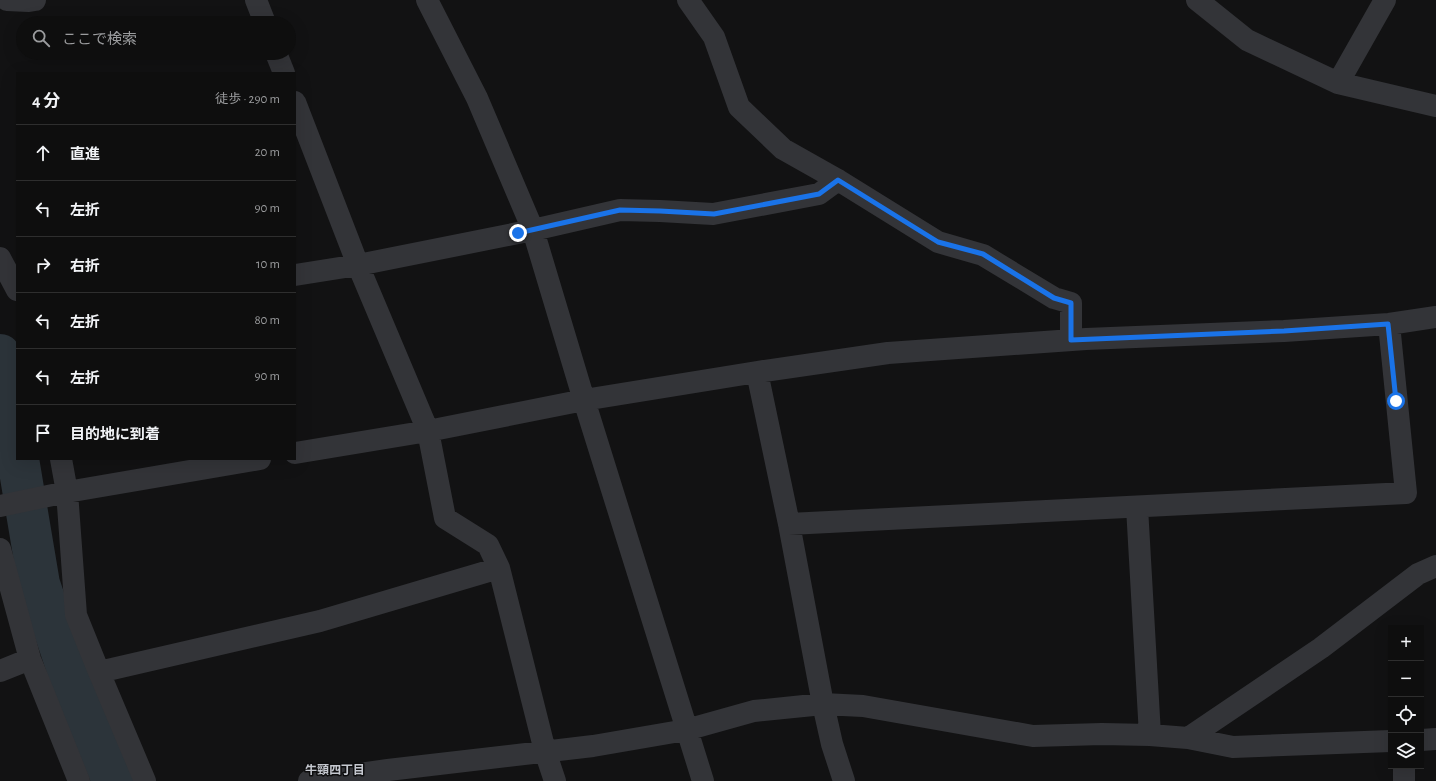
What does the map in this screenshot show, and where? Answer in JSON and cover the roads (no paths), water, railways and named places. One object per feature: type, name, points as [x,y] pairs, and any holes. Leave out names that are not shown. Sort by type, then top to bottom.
[{"type":"street","points":[[7,0],[35,0]]},
{"type":"street","points":[[256,0],[262,16]]},
{"type":"street","points":[[427,0],[478,98],[533,230],[584,400],[703,781]]},
{"type":"street","points":[[688,0],[714,37],[740,107],[782,149],[838,180],[938,242],[983,254],[1054,298],[1071,303],[1071,340]]},
{"type":"street","points":[[1197,0],[1247,40],[1338,83],[1436,106]]},
{"type":"street","points":[[1338,83],[1385,0]]},
{"type":"street","points":[[279,60],[284,72]]},
{"type":"street","points":[[296,105],[358,265],[428,431],[445,518],[488,545],[498,568],[545,751],[555,781]]},
{"type":"street","points":[[296,275],[358,265],[533,230],[620,210],[714,214],[819,194],[838,180]]},
{"type":"street","points":[[0,258],[16,288]]},
{"type":"street","points":[[296,453],[428,431],[584,400],[888,353],[1071,340],[1284,331],[1388,324],[1436,317]]},
{"type":"street","points":[[789,524],[1406,493],[1388,324]]},
{"type":"street","points":[[758,372],[789,524],[823,704],[832,744],[844,781]]},
{"type":"street","points":[[60,460],[61,493],[76,614],[145,781]]},
{"type":"street","points":[[0,506],[61,493],[254,460]]},
{"type":"street","points":[[1137,507],[1150,735]]},
{"type":"street","points":[[0,549],[30,659],[79,781]]},
{"type":"street","points":[[1188,738],[1321,648],[1418,574],[1436,566]]},
{"type":"street","points":[[99,672],[320,621],[498,568]]},
{"type":"street","points":[[0,671],[30,659]]},
{"type":"street","points":[[309,781],[388,770],[593,746],[686,730],[754,711],[823,704],[863,706],[1033,736],[1102,734],[1150,735],[1188,738],[1233,747],[1388,741]]},
{"type":"street","points":[[1424,740],[1436,739]]},
{"type":"street","points":[[1404,769],[1404,781]]},
{"type":"waterway","points":[[0,355],[16,449]]},
{"type":"waterway","points":[[18,460],[39,584],[70,676],[113,781]]},
{"type":"district","name":"牛頸四丁目","points":[[335,770]]}]
